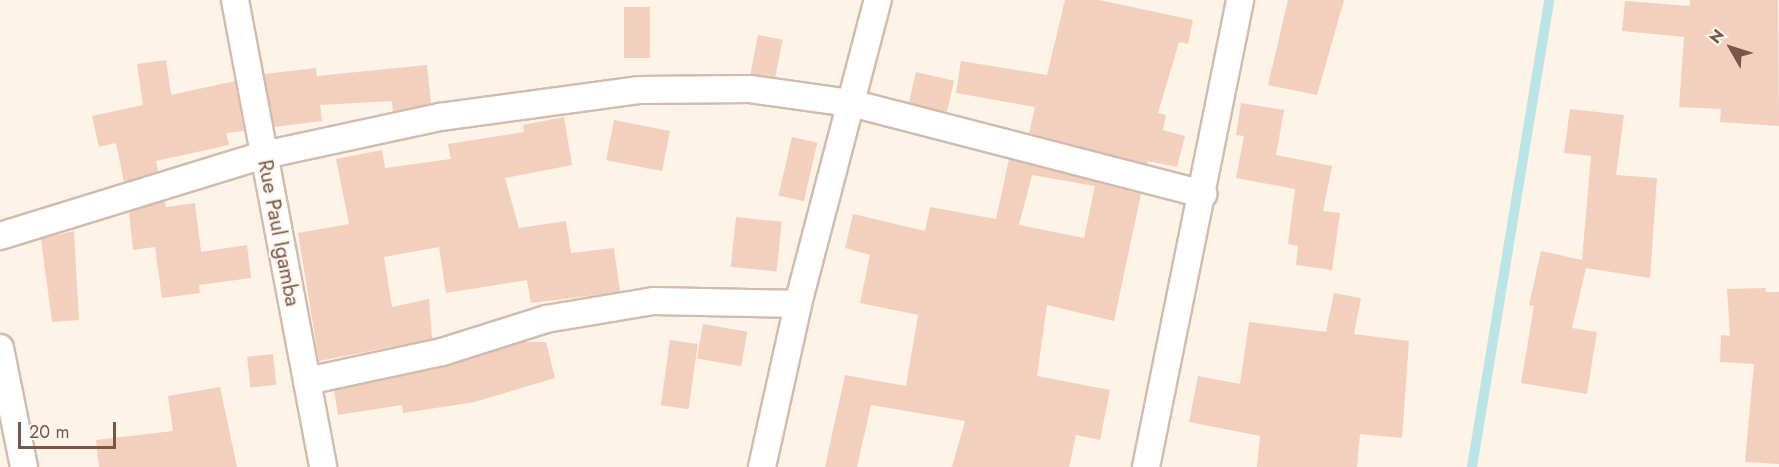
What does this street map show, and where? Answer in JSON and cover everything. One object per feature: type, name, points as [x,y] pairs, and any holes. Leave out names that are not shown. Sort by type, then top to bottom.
[{"type":"street","name":"Rue Paul Igamba","points":[[235,0],[323,467]]},
{"type":"street","points":[[762,467],[798,304],[878,0]]},
{"type":"street","points":[[1146,467],[1203,194],[1240,0]]},
{"type":"street","points":[[0,236],[264,155],[440,117],[640,90],[750,89],[851,103],[1203,194]]},
{"type":"street","points":[[307,381],[442,352],[546,319],[654,301],[798,304]]},
{"type":"street","points":[[0,348],[24,467]]},
{"type":"building","points":[[1065,0],[1099,0],[1193,20],[1188,44],[1179,42],[1158,113],[1166,115],[1163,130],[1185,136],[1177,167],[1148,161],[1147,164],[1029,133],[1035,107],[956,93],[961,61],[1047,75]]},
{"type":"building","points":[[1288,0],[1344,0],[1317,95],[1268,85]]},
{"type":"building","points":[[1690,0],[1778,0],[1779,126],[1720,122],[1721,109],[1679,107],[1684,37],[1622,31],[1625,1],[1690,6]]},
{"type":"building","points":[[624,7],[650,7],[650,58],[624,58]]},
{"type":"building","points":[[758,35],[783,40],[775,79],[750,74]]},
{"type":"building","points":[[166,60],[171,95],[235,81],[244,131],[226,133],[229,145],[156,161],[158,172],[124,182],[116,143],[99,147],[92,116],[143,105],[137,64]]},
{"type":"building","points":[[427,65],[431,104],[393,112],[392,101],[320,105],[322,121],[274,127],[264,74],[316,68],[317,76]]},
{"type":"building","points":[[916,72],[954,81],[947,112],[909,103]]},
{"type":"building","points":[[1241,103],[1284,110],[1276,155],[1332,166],[1323,211],[1340,213],[1332,270],[1296,265],[1298,246],[1288,244],[1295,189],[1236,178],[1244,136],[1236,135]]},
{"type":"building","points":[[1570,109],[1624,115],[1616,175],[1657,178],[1650,278],[1586,268],[1572,328],[1597,332],[1587,394],[1521,383],[1534,306],[1529,305],[1541,251],[1582,260],[1591,156],[1564,153]]},
{"type":"building","points":[[564,117],[572,165],[505,178],[519,228],[566,221],[571,253],[614,248],[620,292],[531,303],[527,280],[446,293],[439,247],[384,257],[392,307],[429,299],[432,339],[319,361],[298,233],[349,224],[336,159],[382,150],[385,168],[451,159],[448,144],[524,132],[523,125]]},
{"type":"building","points":[[614,120],[670,131],[662,171],[606,160]]},
{"type":"building","points":[[792,137],[817,143],[804,201],[779,195]]},
{"type":"building","points":[[1009,159],[1141,194],[1114,321],[1047,305],[1037,376],[1110,390],[1100,440],[1076,435],[1069,467],[952,467],[965,421],[871,405],[857,467],[825,467],[845,375],[906,386],[918,315],[860,303],[870,255],[845,248],[853,214],[925,231],[930,207],[996,219]],"holes":[[[1032,175],[1095,186],[1084,238],[1019,225]]]},
{"type":"building","points":[[165,201],[166,207],[195,203],[201,252],[247,245],[251,278],[199,285],[200,293],[162,298],[155,247],[133,250],[129,212]]},
{"type":"building","points":[[736,217],[782,222],[777,272],[731,267]]},
{"type":"building","points":[[74,231],[79,320],[52,322],[41,239]]},
{"type":"building","points":[[1765,288],[1766,292],[1779,292],[1779,464],[1745,462],[1754,364],[1720,362],[1721,335],[1730,336],[1727,289]]},
{"type":"building","points":[[1334,293],[1361,298],[1354,334],[1409,341],[1402,438],[1360,434],[1357,467],[1257,467],[1260,436],[1189,422],[1198,376],[1240,384],[1249,322],[1326,332]]},
{"type":"building","points":[[703,324],[747,332],[741,366],[697,358]]},
{"type":"building","points":[[670,340],[698,344],[689,409],[661,405]]},
{"type":"building","points":[[523,342],[546,342],[555,378],[475,402],[403,413],[402,405],[338,415],[334,390],[445,367]]},
{"type":"building","points":[[273,354],[276,385],[250,388],[247,357]]},
{"type":"building","points":[[220,387],[237,467],[99,467],[96,440],[173,431],[168,396]]},
{"type":"waterway","points":[[1472,467],[1549,0]]}]
